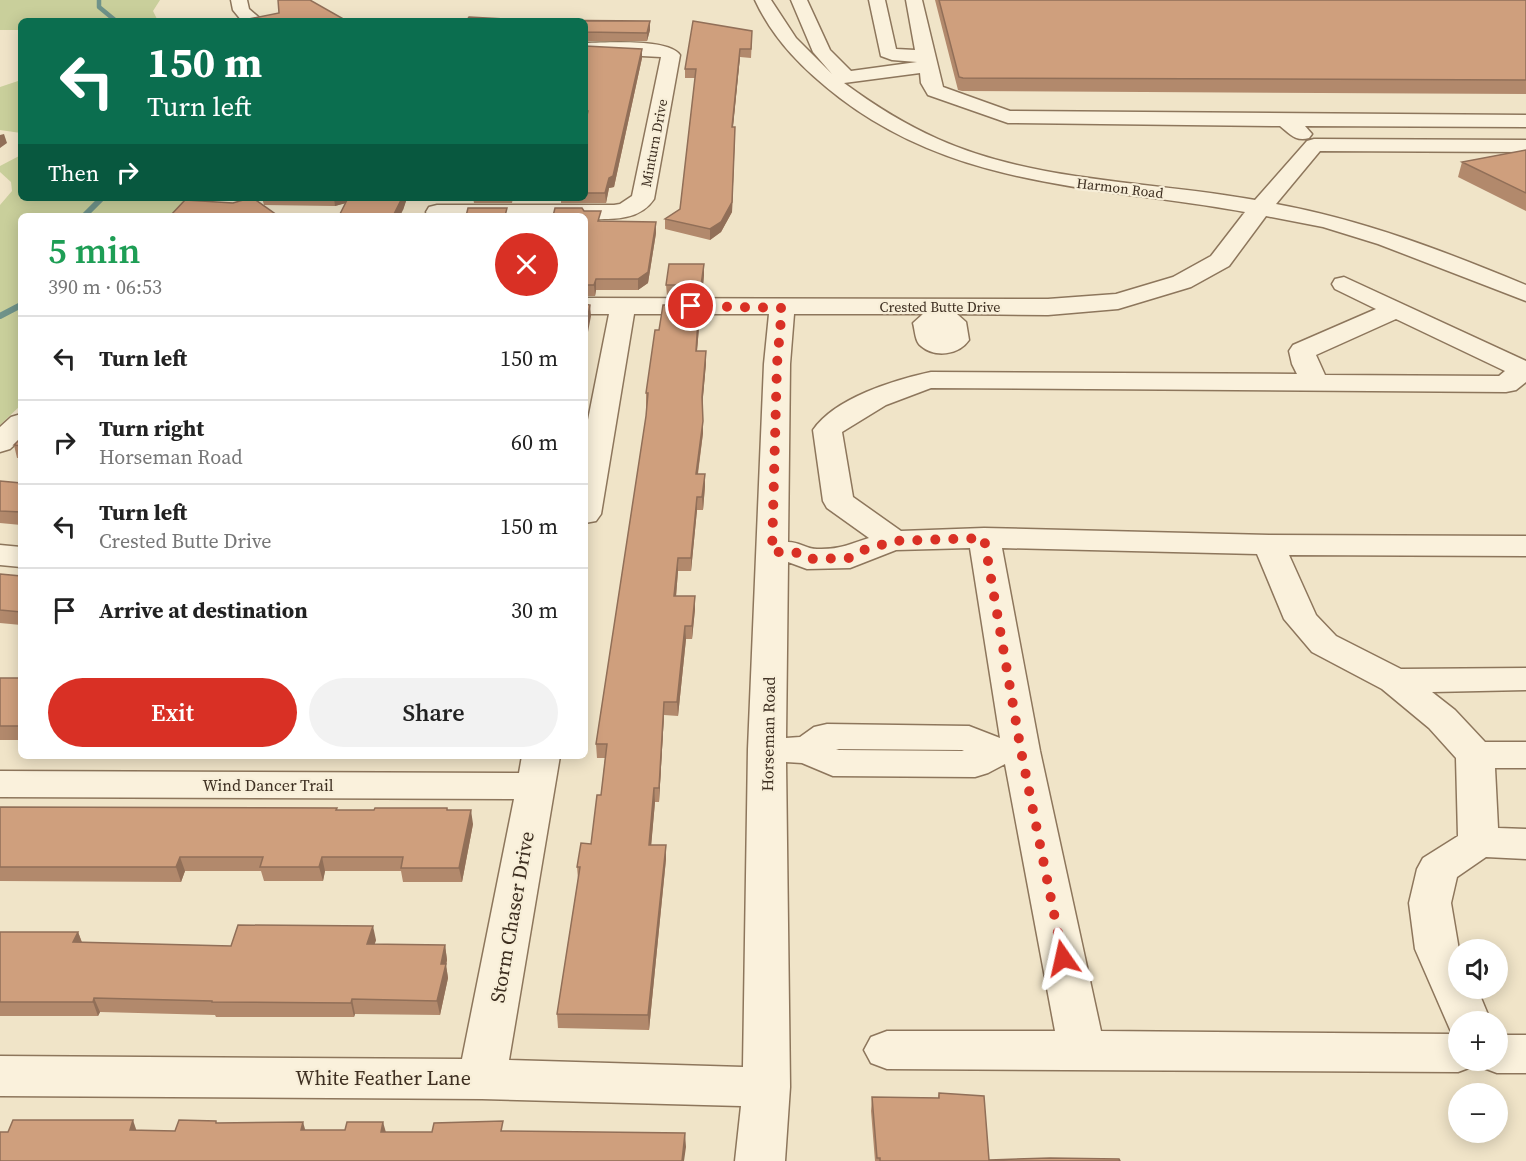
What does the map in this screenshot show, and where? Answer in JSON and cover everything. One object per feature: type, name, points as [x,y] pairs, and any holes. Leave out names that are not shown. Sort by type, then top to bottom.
[{"type":"street","points":[[239,0],[239,6],[244,15],[250,18]]},
{"type":"street","name":"Harmon Road","points":[[763,0],[794,50],[837,78],[917,124],[953,140],[1014,159],[1089,174],[1265,202],[1323,208],[1387,225],[1462,251],[1526,278]]},
{"type":"street","name":"Harmon Road","points":[[799,0],[822,52],[837,78]]},
{"type":"street","points":[[877,0],[887,52],[927,61]]},
{"type":"street","points":[[914,0],[936,92],[1008,117],[1526,121]]},
{"type":"street","name":"Minturn Drive","points":[[438,209],[614,212],[636,206],[643,199],[671,58],[668,52],[662,50],[588,48]]},
{"type":"street","points":[[837,78],[903,68],[927,61]]},
{"type":"street","points":[[1285,120],[1314,145],[1526,146]]},
{"type":"street","name":"Crested Butte Drive","points":[[588,306],[938,312],[1118,301],[1171,285],[1220,261],[1265,202],[1314,145]]},
{"type":"street","name":"Harmon Road","points":[[1265,202],[1421,250],[1526,294]]},
{"type":"street","points":[[879,545],[838,501],[827,430],[841,418],[908,384],[931,380],[1506,384],[1524,370],[1344,284]]},
{"type":"street","points":[[588,484],[594,423],[623,306]]},
{"type":"street","name":"Horseman Road","points":[[760,1161],[766,1087],[768,749],[783,552],[777,364],[782,308]]},
{"type":"street","points":[[1316,383],[1305,364],[1302,351],[1395,310]]},
{"type":"street","points":[[938,312],[926,322],[930,341],[944,346],[950,381]]},
{"type":"street","points":[[0,442],[18,426]]},
{"type":"street","points":[[783,552],[807,559],[850,558],[879,545],[984,538],[1269,545],[1526,546]]},
{"type":"street","points":[[984,538],[1008,751],[1082,1050]]},
{"type":"street","points":[[1269,545],[1301,619],[1324,644],[1395,681],[1442,719],[1475,755],[1478,842]]},
{"type":"street","points":[[0,555],[18,557]]},
{"type":"street","points":[[1395,681],[1526,679]]},
{"type":"street","points":[[768,749],[808,750],[833,763],[975,764],[1008,751]]},
{"type":"street","points":[[1475,755],[1526,755]]},
{"type":"street","name":"Wind Dancer Trail","points":[[0,784],[538,771]]},
{"type":"street","name":"Storm Chaser Drive","points":[[482,1079],[538,771]]},
{"type":"street","points":[[1464,1011],[1437,949],[1430,903],[1438,869],[1478,842],[1526,844]]},
{"type":"street","points":[[887,1050],[1448,1053]]},
{"type":"street","points":[[1508,1054],[1526,1054]]},
{"type":"street","name":"White Feather Lane","points":[[0,1076],[482,1079],[766,1087]]},
{"type":"green space","points":[[0,0],[160,0],[153,11],[156,18],[18,18],[18,30],[0,30]]},
{"type":"green space","points":[[18,81],[18,133],[0,130],[0,87]]},
{"type":"green space","points":[[18,157],[18,201],[201,201],[183,213],[18,213],[18,408],[0,425],[0,205],[12,191],[11,182],[0,172],[0,166]]},
{"type":"building","points":[[278,0],[310,0],[342,18],[254,18],[279,13]]},
{"type":"building","points":[[939,0],[1526,0],[1526,80],[963,78],[959,77]]},
{"type":"building","points":[[588,21],[650,21],[647,33],[588,32]]},
{"type":"building","points":[[693,21],[752,31],[751,49],[740,49],[732,127],[735,127],[732,202],[721,222],[710,229],[665,219],[680,209],[696,69],[685,69]]},
{"type":"building","points":[[588,46],[642,49],[613,176],[609,178],[605,193],[588,193]]},
{"type":"building","points":[[1526,150],[1526,193],[1462,162]]},
{"type":"building","points":[[184,201],[233,203],[257,201],[274,213],[173,213]]},
{"type":"building","points":[[346,201],[400,201],[394,213],[340,213]]},
{"type":"building","points":[[468,208],[507,208],[506,213],[467,213]]},
{"type":"building","points":[[555,208],[582,208],[584,211],[601,211],[598,221],[656,222],[648,272],[638,279],[596,279],[594,285],[588,285],[588,213],[554,213]]},
{"type":"building","points":[[669,264],[704,264],[701,285],[666,285]]},
{"type":"building","points":[[663,305],[699,305],[696,351],[706,351],[702,397],[703,421],[696,474],[705,474],[702,497],[697,497],[691,558],[678,558],[674,596],[695,596],[692,626],[685,626],[677,702],[664,702],[659,788],[654,788],[649,845],[666,845],[648,1015],[557,1014],[580,867],[577,867],[581,843],[591,844],[597,795],[601,795],[607,744],[596,744],[646,416],[648,393],[646,393],[655,330],[659,330]]},
{"type":"building","points":[[0,481],[18,483],[18,512],[0,511]]},
{"type":"building","points":[[0,574],[18,576],[18,612],[0,610]]},
{"type":"building","points":[[0,678],[18,678],[18,726],[0,726]]},
{"type":"building","points":[[0,807],[337,808],[336,810],[447,808],[447,810],[471,810],[459,868],[401,868],[403,857],[322,857],[319,867],[260,867],[263,857],[180,857],[176,867],[0,867]]},
{"type":"building","points":[[238,925],[373,926],[367,944],[445,945],[441,964],[446,964],[437,1001],[352,999],[351,1003],[212,1002],[94,998],[93,1002],[0,1002],[0,932],[78,932],[73,942],[231,946]]},
{"type":"building","points":[[939,1093],[984,1096],[989,1160],[1050,1158],[1119,1159],[1120,1161],[880,1161],[880,1158],[877,1158],[872,1097],[939,1098]]},
{"type":"building","points":[[13,1120],[133,1120],[130,1130],[175,1131],[179,1120],[216,1121],[216,1123],[303,1122],[301,1130],[345,1130],[347,1122],[383,1122],[381,1132],[432,1132],[434,1123],[503,1121],[501,1131],[685,1133],[682,1161],[0,1161],[0,1132],[8,1132]]},
{"type":"waterway","points":[[99,0],[99,7],[112,18]]},
{"type":"waterway","points":[[87,213],[99,201]]},
{"type":"waterway","points":[[0,316],[18,307]]},
{"type":"route","points":[[691,306],[782,308],[777,364],[772,552],[795,552],[807,559],[850,558],[864,550],[894,541],[984,538],[1021,751],[1063,958]]}]
